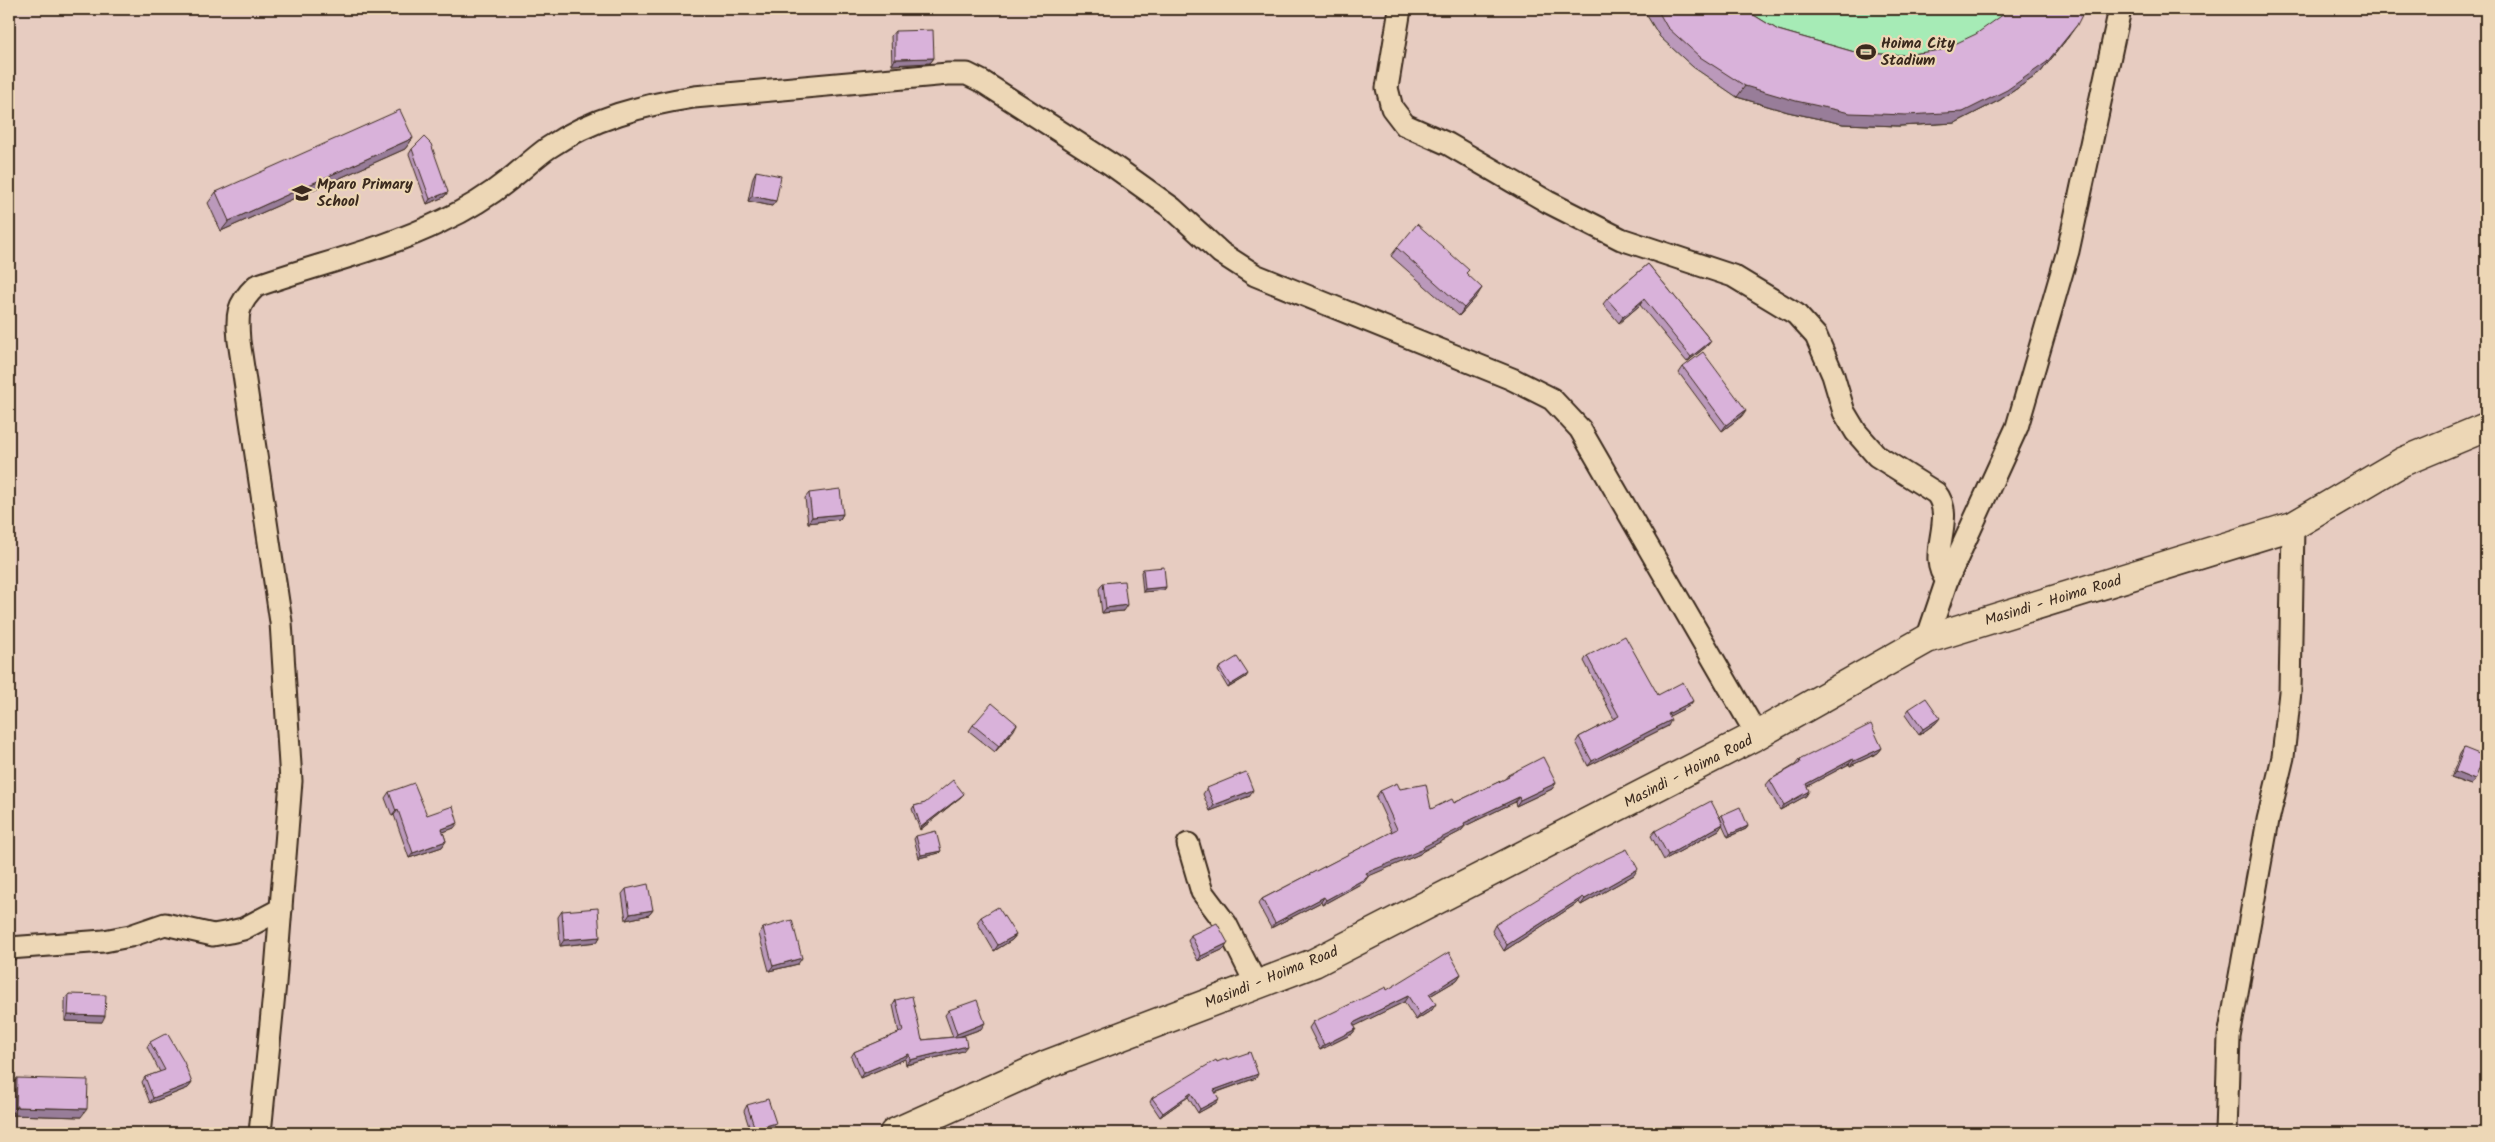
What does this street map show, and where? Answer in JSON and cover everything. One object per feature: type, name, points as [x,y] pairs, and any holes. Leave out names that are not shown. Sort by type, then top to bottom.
[{"type":"main road","name":"Masindi - Hoima Road","points":[[894,1133],[1048,1064],[1314,963],[1757,735],[1927,639],[2293,526],[2402,462],[2486,426]]},
{"type":"street","points":[[1400,9],[1387,88],[1392,108],[1405,125],[1448,144],[1548,202],[1621,239],[1733,276],[1796,314],[1816,336],[1844,412],[1856,432],[1877,456],[1936,493],[1943,502],[1944,517],[1939,564],[1942,574],[1947,580]]},
{"type":"street","points":[[1927,639],[1947,580],[2017,426],[2068,251],[2120,9]]},
{"type":"street","points":[[260,1133],[291,781],[281,622],[239,341],[237,316],[242,299],[256,286],[395,240],[442,221],[476,202],[509,180],[548,148],[622,112],[656,103],[694,97],[948,74],[968,74],[983,82],[1112,165],[1172,208],[1221,253],[1255,275],[1512,380],[1552,399],[1580,429],[1757,735]]},
{"type":"street","points":[[2226,1133],[2230,1037],[2249,917],[2285,738],[2290,692],[2293,526]]},
{"type":"street","points":[[1188,844],[1202,892],[1226,924],[1256,984]]},
{"type":"street","points":[[9,948],[116,939],[165,924],[203,933],[230,932],[243,929],[281,909]]},
{"type":"green space","name":"Hoima City Stadium","points":[[1643,9],[2083,9],[2069,36],[2040,73],[2000,100],[1955,123],[1899,126],[1843,124],[1788,112],[1737,97],[1693,67],[1660,37]]},
{"type":"building","name":"Hoima City Stadium","points":[[1657,9],[1744,9],[1778,30],[1858,53],[1902,55],[1942,50],[1976,34],[2008,9],[2085,9],[2077,25],[2047,62],[2007,90],[1963,112],[1906,115],[1850,113],[1796,101],[1745,86],[1700,57],[1667,27]]},
{"type":"building","points":[[933,30],[934,58],[895,59],[895,31]]},
{"type":"building","points":[[400,110],[413,138],[229,221],[216,192]]},
{"type":"building","points":[[424,137],[431,144],[448,192],[430,199],[412,149]]},
{"type":"building","points":[[756,171],[781,176],[776,201],[752,196]]},
{"type":"building","points":[[1417,224],[1469,270],[1466,273],[1482,288],[1464,308],[1397,248]]},
{"type":"building","points":[[1648,264],[1711,341],[1691,357],[1644,299],[1623,317],[1607,299]]},
{"type":"building","points":[[1703,352],[1746,410],[1726,425],[1683,367]]},
{"type":"building","points":[[840,489],[843,514],[812,517],[809,493]]},
{"type":"building","points":[[1164,567],[1166,587],[1145,589],[1143,569]]},
{"type":"building","points":[[1124,581],[1127,605],[1106,608],[1103,583]]},
{"type":"building","points":[[1625,636],[1658,695],[1683,682],[1693,701],[1668,714],[1671,720],[1592,761],[1579,737],[1619,716],[1587,656]]},
{"type":"building","points":[[1237,657],[1248,674],[1230,685],[1219,668]]},
{"type":"building","points":[[1926,698],[1940,718],[1923,729],[1909,709]]},
{"type":"building","points":[[992,703],[1017,724],[999,746],[973,725]]},
{"type":"building","points":[[1871,724],[1882,748],[1854,761],[1853,759],[1806,784],[1809,791],[1784,805],[1770,780],[1800,763],[1799,760]]},
{"type":"building","points":[[2464,748],[2484,756],[2475,780],[2455,772]]},
{"type":"building","points":[[1543,757],[1556,783],[1520,800],[1519,797],[1464,823],[1465,826],[1423,847],[1424,849],[1366,873],[1368,877],[1326,900],[1324,897],[1275,923],[1262,899],[1397,829],[1380,791],[1397,783],[1400,789],[1426,784],[1431,809],[1452,799],[1454,803],[1509,777],[1508,775]]},
{"type":"building","points":[[1246,772],[1253,790],[1214,805],[1207,788]]},
{"type":"building","points":[[953,780],[964,794],[921,827],[914,806],[925,803]]},
{"type":"building","points":[[414,783],[427,815],[453,806],[458,823],[442,829],[446,841],[413,853],[398,810],[396,811],[389,792]]},
{"type":"building","points":[[1711,801],[1723,824],[1668,855],[1655,831]]},
{"type":"building","points":[[1740,807],[1748,826],[1730,834],[1722,815]]},
{"type":"building","points":[[936,831],[941,851],[921,855],[916,836]]},
{"type":"building","points":[[1627,849],[1638,869],[1585,899],[1583,897],[1507,945],[1495,925],[1593,865]]},
{"type":"building","points":[[648,884],[653,910],[630,914],[626,889]]},
{"type":"building","points":[[998,907],[1016,935],[998,945],[981,917]]},
{"type":"building","points":[[598,908],[600,937],[564,940],[562,911]]},
{"type":"building","points":[[792,920],[802,958],[773,966],[763,928]]},
{"type":"building","points":[[1217,923],[1228,943],[1201,956],[1191,935]]},
{"type":"building","points":[[1449,952],[1461,974],[1429,994],[1436,1004],[1420,1015],[1408,996],[1353,1023],[1356,1029],[1324,1045],[1313,1022],[1386,987],[1387,990]]},
{"type":"building","points":[[69,994],[106,995],[105,1016],[68,1015]]},
{"type":"building","points":[[912,996],[922,1040],[965,1036],[967,1046],[910,1060],[909,1054],[863,1073],[854,1052],[903,1031],[896,1000]]},
{"type":"building","points":[[977,1000],[985,1023],[957,1034],[949,1010]]},
{"type":"building","points":[[167,1033],[184,1062],[192,1083],[153,1098],[145,1077],[165,1070],[150,1042]]},
{"type":"building","points":[[1250,1052],[1258,1074],[1214,1090],[1219,1099],[1200,1109],[1191,1093],[1163,1113],[1152,1098],[1216,1060],[1217,1062],[1227,1058],[1227,1060]]},
{"type":"building","points":[[17,1078],[88,1080],[87,1109],[16,1107]]},
{"type":"building","points":[[768,1099],[776,1123],[755,1129],[747,1105]]},
{"type":"place","name":"Hoima City Stadium","points":[[1866,52]]},
{"type":"place","name":"Mparo Primary School","points":[[302,193]]}]
